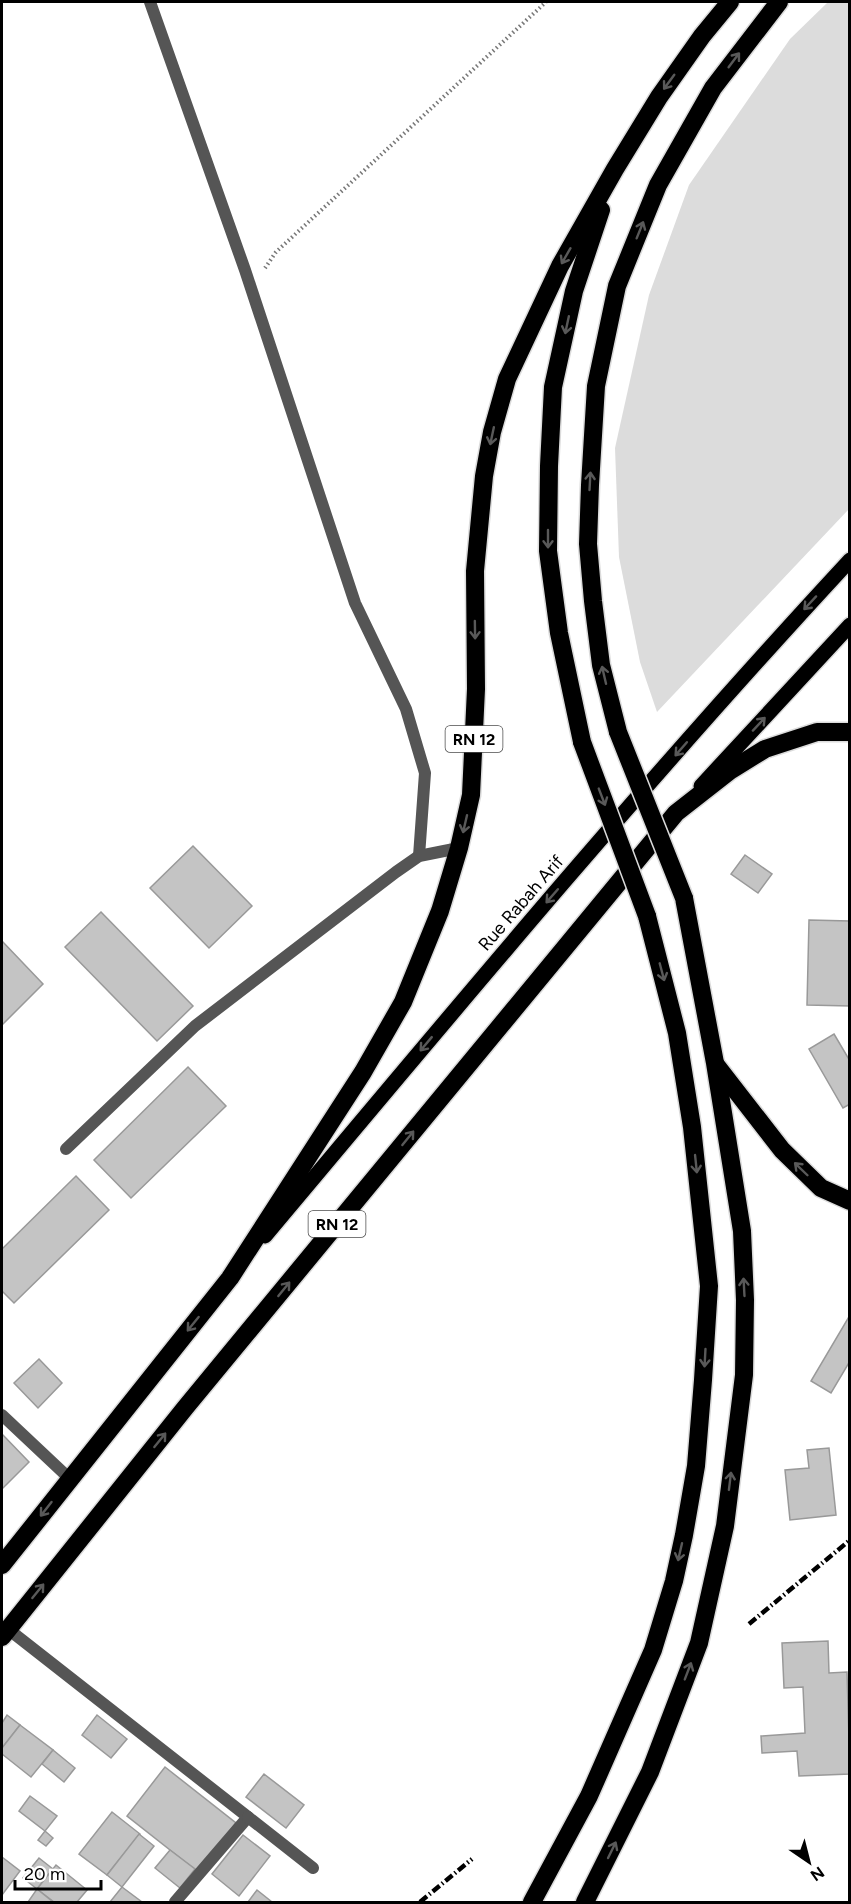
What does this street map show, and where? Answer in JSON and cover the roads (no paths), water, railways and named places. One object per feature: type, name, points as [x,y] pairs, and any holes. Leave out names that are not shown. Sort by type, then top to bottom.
[{"type":"highway","points":[[532,1902],[589,1796],[653,1650],[674,1581],[696,1466],[709,1286],[692,1127],[677,1033],[647,916],[582,742],[560,633],[548,551],[553,387],[574,291],[615,169],[659,97],[702,36],[730,2]]},
{"type":"highway","points":[[585,1902],[650,1772],[699,1643],[724,1526],[744,1375],[745,1300],[742,1231],[715,1063],[684,898],[618,732],[602,665],[588,544],[596,386],[617,286],[658,186],[713,88],[779,2]]},
{"type":"highway","name":"RN 12","points":[[2,1565],[230,1278],[363,1072],[403,1002],[440,910],[459,848],[471,795],[476,689],[475,571],[484,476],[492,432],[507,379],[560,266],[615,169]]},
{"type":"highway","name":"RN 12","points":[[5,1633],[185,1408],[676,813],[731,770],[765,748],[817,732],[849,732]]},
{"type":"highway","points":[[715,1063],[782,1150],[821,1188],[849,1201]]},
{"type":"main road","name":"Rue Rabah Arif","points":[[230,1278],[502,953],[849,560]]},
{"type":"main road","points":[[676,813],[849,625]]},
{"type":"street","points":[[150,2],[251,288],[356,603],[406,709],[425,773],[419,856]]},
{"type":"street","points":[[66,1149],[195,1026],[419,856],[459,848]]},
{"type":"street","points":[[2,1414],[70,1479]]},
{"type":"street","points":[[5,1633],[313,1868]]},
{"type":"street","points":[[176,1902],[248,1817]]},
{"type":"railway","points":[[749,1624],[850,1540]]},
{"type":"railway","points":[[420,1902],[472,1859]]}]
